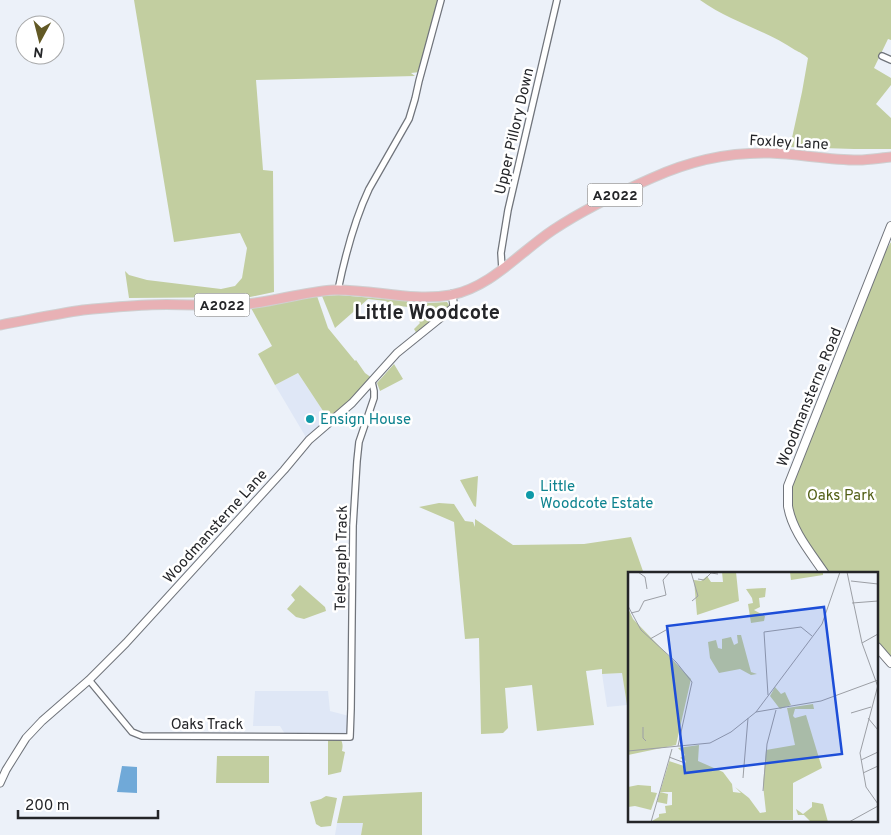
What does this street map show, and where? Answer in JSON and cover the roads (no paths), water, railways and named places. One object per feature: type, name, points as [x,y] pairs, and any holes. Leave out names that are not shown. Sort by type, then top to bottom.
[{"type":"main road","name":"Foxley Lane","points":[[452,294],[480,284],[568,220],[635,186],[683,166],[710,158],[749,153],[858,160],[891,157]]},
{"type":"main road","name":"Woodmansterne Road","points":[[824,572],[802,540],[793,521],[788,506],[788,486],[891,226]]},
{"type":"main road","name":"A2022","points":[[0,325],[83,310],[150,305],[236,305],[266,302],[309,292],[338,290],[413,297],[452,294]]},
{"type":"main road","points":[[878,648],[891,663]]},
{"type":"street","points":[[338,290],[348,246],[364,199],[413,109],[441,0]]},
{"type":"street","name":"Upper Pillory Down","points":[[502,269],[501,253],[508,210],[557,0]]},
{"type":"street","points":[[882,56],[891,60]]},
{"type":"street","name":"Woodmansterne Lane","points":[[0,782],[26,738],[126,643],[310,440],[352,403],[397,353],[454,307],[452,294]]},
{"type":"street","name":"Telegraph Track","points":[[350,737],[353,526],[357,461],[359,442],[374,398],[372,382]]},
{"type":"street","name":"Oaks Track","points":[[89,680],[132,732],[142,736],[350,737]]},
{"type":"water","points":[[122,766],[137,767],[137,793],[117,792]]},
{"type":"place","name":"Ensign House","points":[[310,419]]},
{"type":"place","name":"Little Woodcote Estate","points":[[530,495]]},
{"type":"district","name":"Little Woodcote","points":[[427,312]]},
{"type":"park label","name":"Oaks Park","points":[[841,495]]}]
